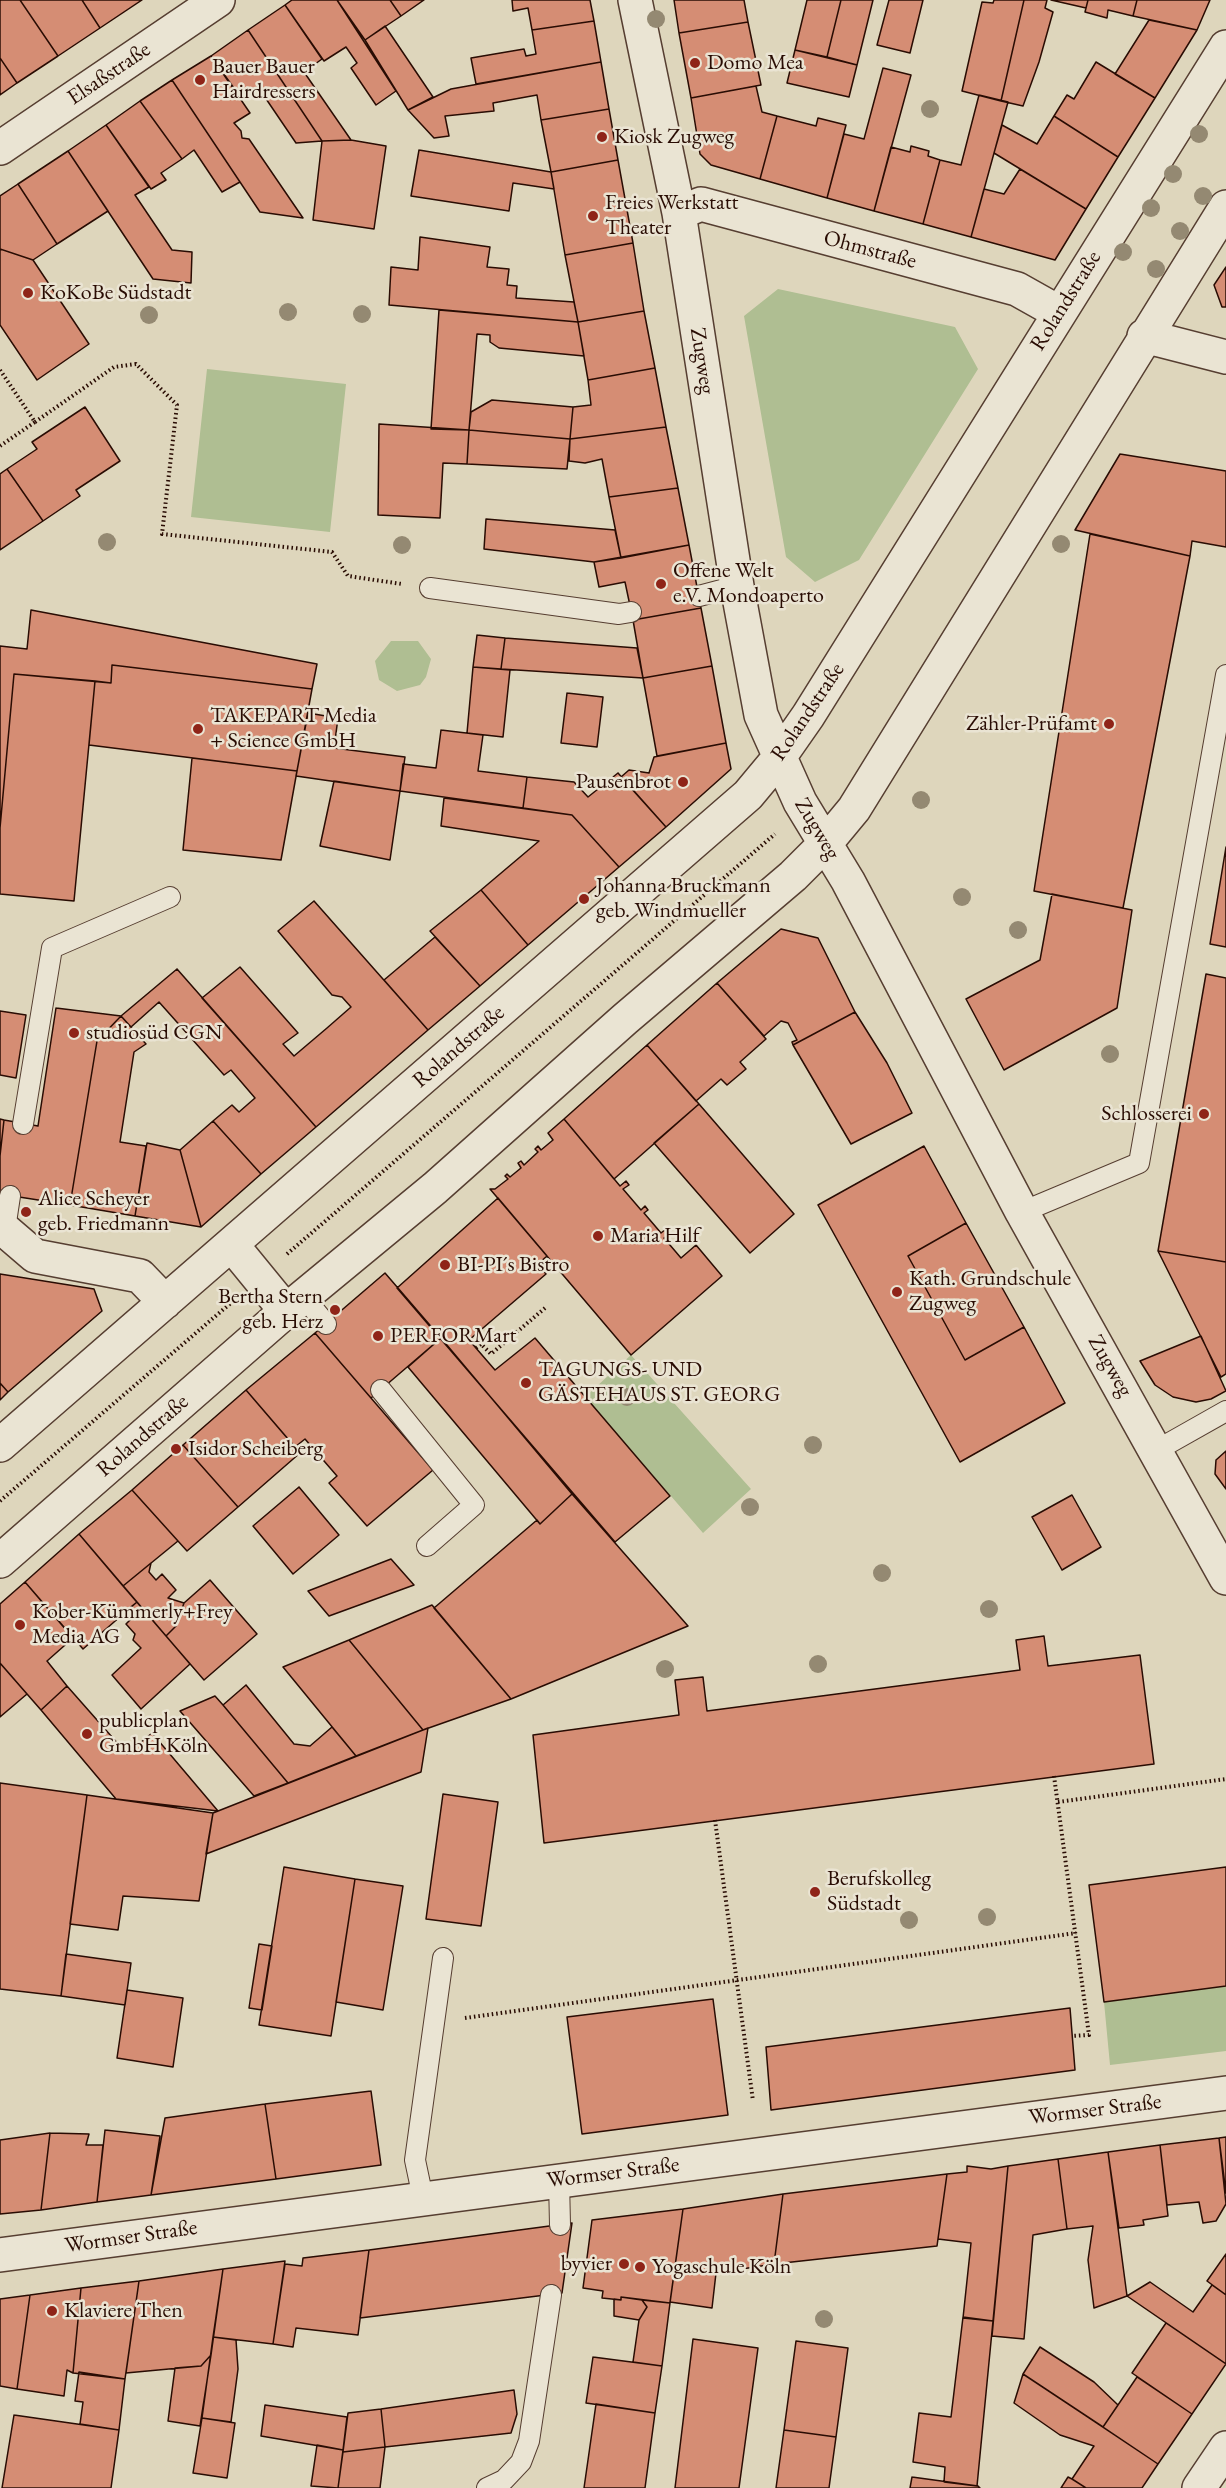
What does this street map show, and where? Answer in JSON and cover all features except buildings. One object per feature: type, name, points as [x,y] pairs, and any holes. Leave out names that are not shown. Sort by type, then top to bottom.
[{"type":"street","name":"Elsaßstraße","points":[[0,148],[218,0]]},
{"type":"street","name":"Zugweg","points":[[635,0],[679,213],[737,586],[761,715],[778,759],[848,881],[1022,1212],[1157,1450],[1226,1578]]},
{"type":"street","name":"Rolandstraße","points":[[0,1445],[748,795],[778,759],[808,716],[1058,312],[1226,47]]},
{"type":"street","name":"Ohmstraße","points":[[679,213],[701,204],[1017,289],[1058,312]]},
{"type":"street","name":"Rolandstraße","points":[[0,1561],[294,1303],[435,1188],[625,1019],[793,876],[825,844],[854,809],[1144,336],[1226,207]]},
{"type":"street","points":[[1144,336],[1226,357]]},
{"type":"street","points":[[5,1217],[35,1256],[140,1276],[165,1302]]},
{"type":"street","points":[[232,1245],[294,1303]]},
{"type":"street","name":"Wormser Straße","points":[[0,2255],[1226,2093]]},
{"type":"street","points":[[1199,2488],[1226,2448]]},
{"type":"lane","points":[[699,596],[737,586]]},
{"type":"lane","points":[[430,588],[619,614],[631,612]]},
{"type":"lane","points":[[1022,1212],[1139,1163],[1226,675]]},
{"type":"lane","points":[[23,1124],[52,948],[170,897]]},
{"type":"lane","points":[[294,1303],[326,1324]]},
{"type":"lane","points":[[381,1390],[474,1505],[427,1546]]},
{"type":"lane","points":[[1157,1450],[1226,1411]]},
{"type":"lane","points":[[423,2198],[415,2160],[443,1958]]},
{"type":"lane","points":[[559,2180],[560,2225]]},
{"type":"lane","points":[[487,2488],[504,2480],[521,2462],[529,2441],[551,2295]]},
{"type":"path","points":[[0,446],[114,367],[136,364],[177,405],[162,534],[332,552],[348,576],[430,588]]},
{"type":"path","points":[[0,370],[35,422]]},
{"type":"path","points":[[476,1348],[482,1344],[491,1354],[545,1308]]},
{"type":"path","points":[[1054,1776],[1089,2035],[1072,2036]]},
{"type":"path","points":[[1058,1803],[1226,1779]]},
{"type":"path","points":[[715,1820],[753,2101]]},
{"type":"path","points":[[435,2022],[1076,1933]]},
{"type":"green space","points":[[778,289],[955,327],[978,369],[859,560],[815,582],[786,557],[744,316]]},
{"type":"green space","points":[[207,369],[346,384],[330,532],[191,517]]},
{"type":"green space","points":[[391,641],[418,641],[431,659],[426,677],[420,685],[397,691],[379,680],[375,661]]},
{"type":"green space","points":[[631,1355],[751,1489],[703,1533],[585,1397]]},
{"type":"green space","points":[[1226,1986],[1226,2051],[1110,2065],[1104,2002]]},
{"type":"place","name":"Domo Mea","points":[[695,63]]},
{"type":"place","name":"Bauer Bauer Hairdressers","points":[[200,80]]},
{"type":"place","name":"Kiosk Zugweg","points":[[602,137]]},
{"type":"place","name":"Freies Werkstatt Theater","points":[[593,216]]},
{"type":"place","name":"KoKoBe Südstadt","points":[[28,293]]},
{"type":"place","name":"Offene Welt e.V. Mondoaperto","points":[[661,584]]},
{"type":"place","name":"Zähler-Prüfamt","points":[[1109,724]]},
{"type":"place","name":"TAKEPART Media + Science GmbH","points":[[198,729]]},
{"type":"place","name":"Pausenbrot","points":[[683,782]]},
{"type":"place","name":"Johanna Bruckmann geb. Windmueller","points":[[584,899]]},
{"type":"place","name":"studiosüd CGN","points":[[74,1033]]},
{"type":"place","name":"Schlosserei","points":[[1204,1114]]},
{"type":"place","name":"Alice Scheyer geb. Friedmann","points":[[26,1212]]},
{"type":"place","name":"Maria Hilf","points":[[598,1236]]},
{"type":"place","name":"BI-PI´s Bistro","points":[[445,1265]]},
{"type":"place","name":"Kath. Grundschule Zugweg","points":[[897,1292]]},
{"type":"place","name":"Bertha Stern geb. Herz","points":[[335,1310]]},
{"type":"place","name":"PERFORMart","points":[[378,1336]]},
{"type":"place","name":"TAGUNGS- UND GÄSTEHAUS ST. GEORG","points":[[526,1383]]},
{"type":"place","name":"Isidor Scheiberg","points":[[176,1449]]},
{"type":"place","name":"Kober-Kümmerly+Frey Media AG","points":[[20,1625]]},
{"type":"place","name":"publicplan GmbH Köln","points":[[87,1734]]},
{"type":"place","name":"Berufskolleg Südstadt","points":[[815,1892]]},
{"type":"place","name":"byvier","points":[[624,2264]]},
{"type":"place","name":"Yogaschule Köln","points":[[640,2267]]},
{"type":"place","name":"Klaviere Then","points":[[52,2311]]}]
